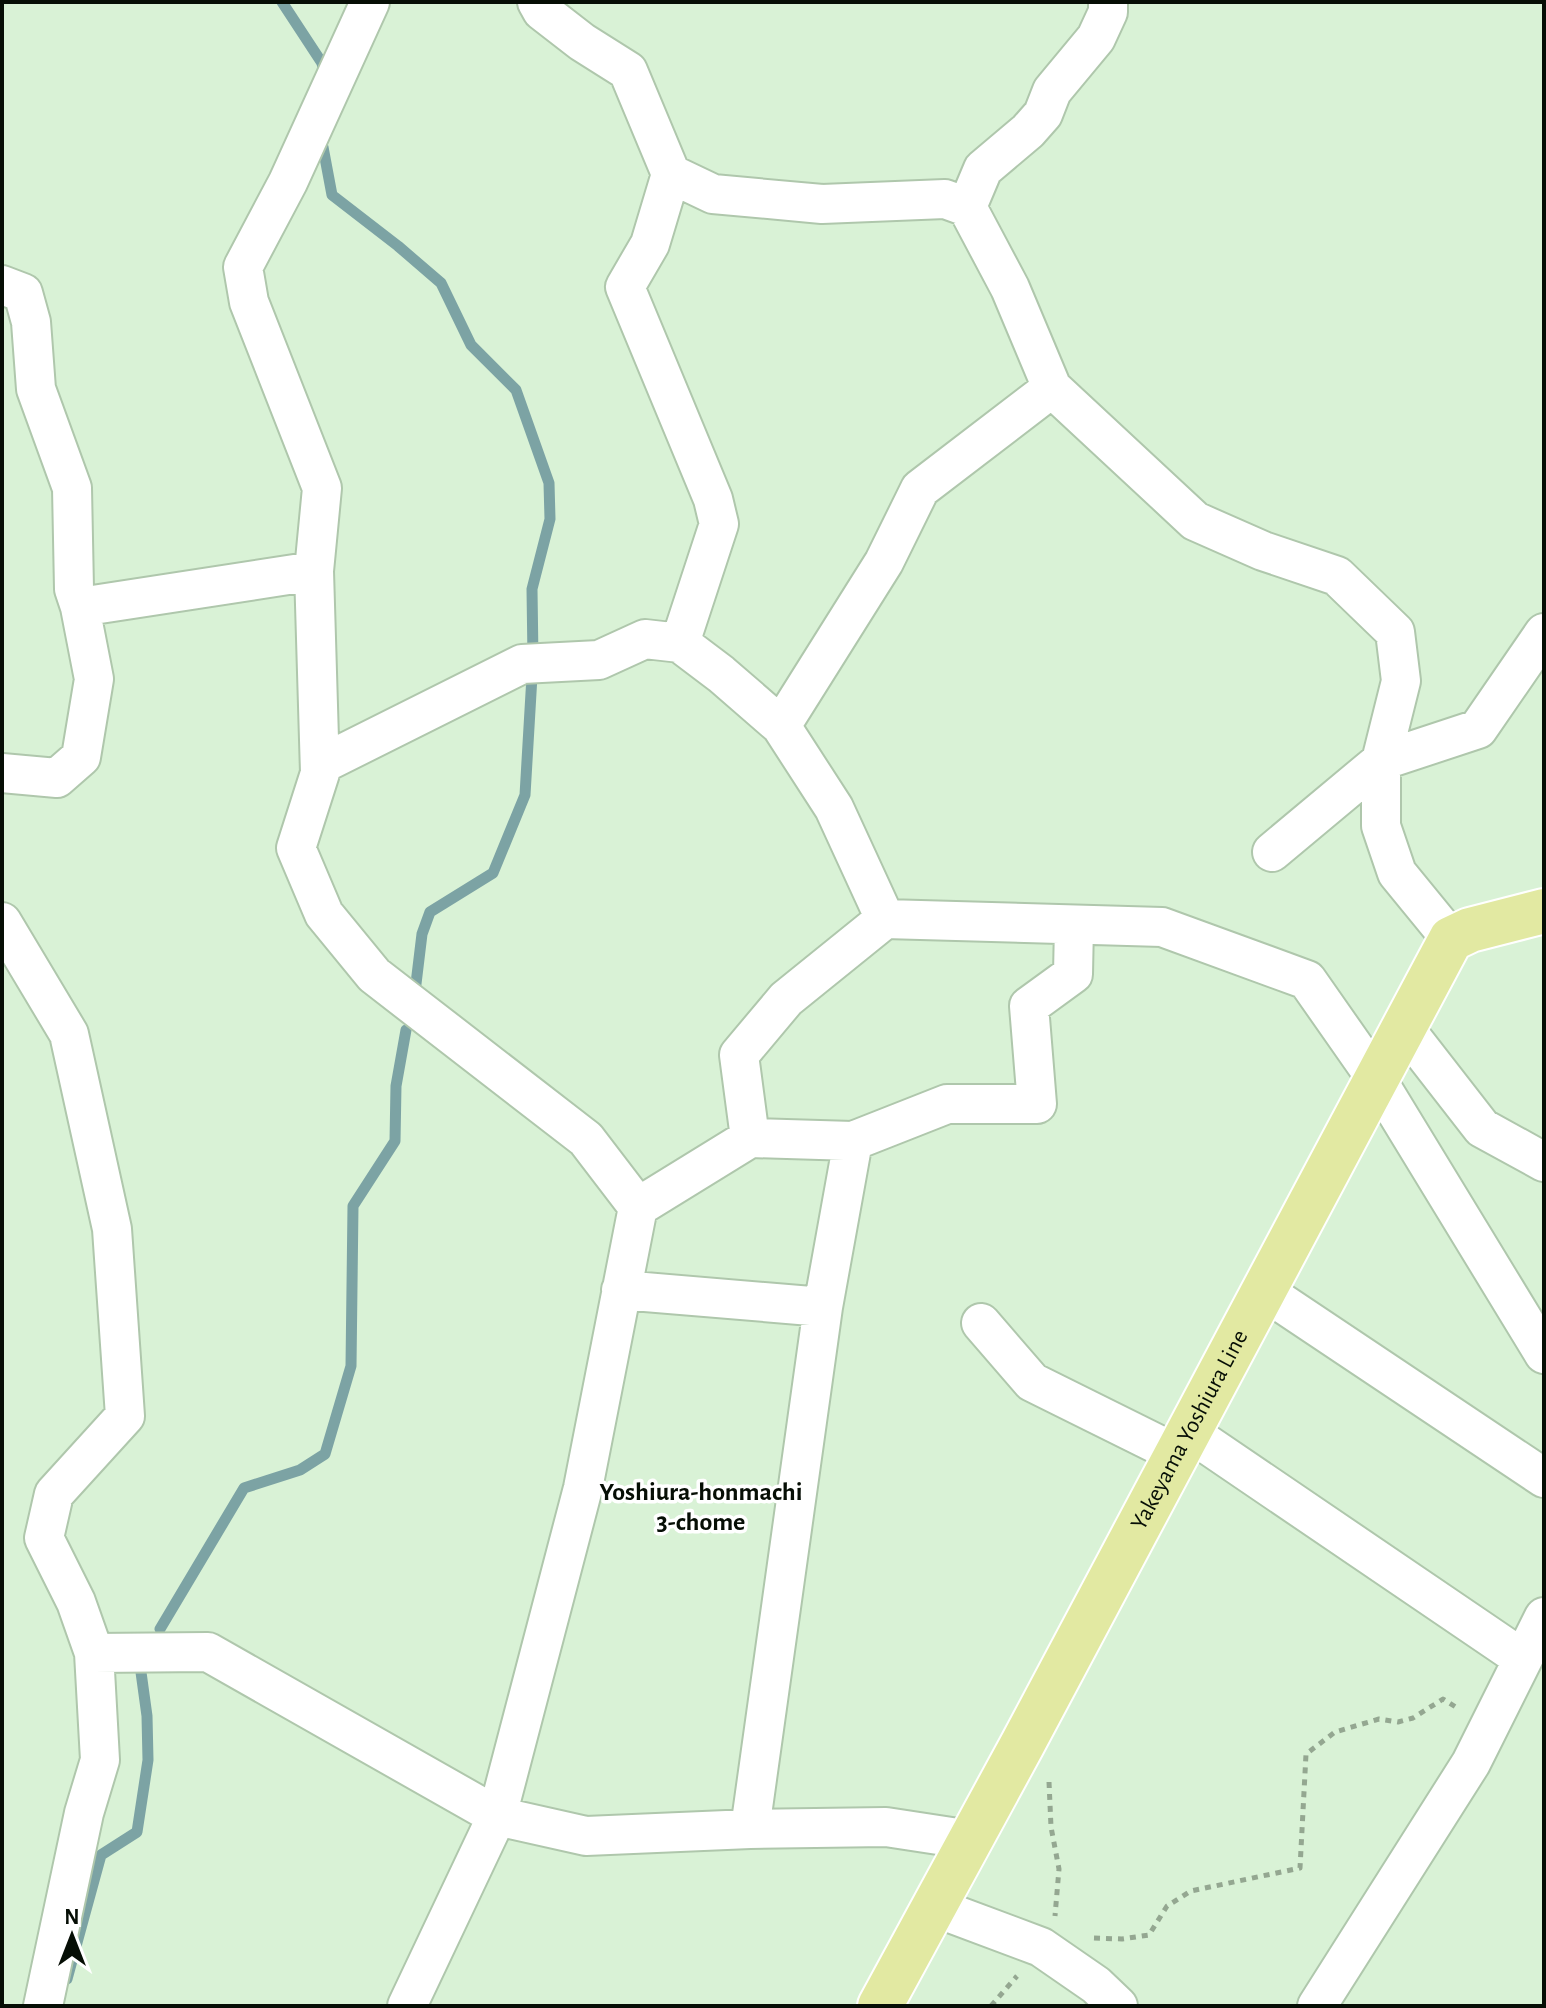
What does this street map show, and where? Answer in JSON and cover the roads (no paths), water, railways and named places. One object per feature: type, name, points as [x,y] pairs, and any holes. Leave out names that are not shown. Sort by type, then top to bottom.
[{"type":"main road","points":[[1451,939],[1470,930],[1544,911]]},
{"type":"main road","name":"Yakeyama Yoshiura Line","points":[[880,2006],[1451,939]]},
{"type":"street","points":[[370,2],[288,182],[243,267],[249,302],[322,488],[314,571],[320,773],[296,848],[324,914],[374,975],[586,1139],[638,1207]]},
{"type":"street","points":[[537,2],[542,11],[582,42],[628,71],[671,174],[650,244],[625,287],[713,499],[719,524],[680,643]]},
{"type":"street","points":[[967,207],[983,169],[1043,114],[1052,91],[1096,38],[1108,12],[1108,2]]},
{"type":"street","points":[[671,174],[713,194],[822,204],[945,199],[967,207],[1010,288],[1052,388],[1195,521],[1263,551],[1337,576],[1395,632],[1401,681],[1381,761],[1381,826],[1397,873],[1451,939]]},
{"type":"street","points":[[2,285],[23,293],[31,322],[36,389],[72,488],[74,589],[94,679],[81,757],[57,778],[2,773]]},
{"type":"street","points":[[781,726],[884,562],[920,489],[1052,388]]},
{"type":"street","points":[[80,607],[314,571]]},
{"type":"street","points":[[1272,852],[1381,761],[1478,729],[1544,633]]},
{"type":"street","points":[[320,765],[522,664],[599,660],[645,639],[680,643],[781,726],[834,808],[885,919]]},
{"type":"street","points":[[750,1138],[739,1055],[786,999],[885,919],[1162,927],[1307,980],[1377,1080],[1544,1354]]},
{"type":"street","points":[[2,922],[69,1034],[112,1229],[125,1416],[54,1494],[44,1538],[76,1602],[94,1653],[100,1760],[84,1813],[43,2006]]},
{"type":"street","points":[[407,2006],[497,1816],[583,1488],[638,1207],[750,1138],[853,1141],[947,1104],[1037,1104],[1029,1006],[1073,974],[1074,925]]},
{"type":"street","points":[[1405,1029],[1482,1128],[1544,1162]]},
{"type":"street","points":[[750,1829],[823,1307],[853,1141]]},
{"type":"street","points":[[621,1290],[823,1307]]},
{"type":"street","points":[[1264,1291],[1544,1478]]},
{"type":"street","points":[[981,1323],[1032,1382],[1183,1443],[1523,1659]]},
{"type":"street","points":[[1319,2005],[1471,1763],[1544,1617]]},
{"type":"street","points":[[94,1653],[208,1652],[497,1816],[586,1836],[886,1827],[971,1840]]},
{"type":"street","points":[[934,1907],[1045,1941],[1118,2006]]},
{"type":"waterway","points":[[282,2],[322,63],[324,74]]},
{"type":"waterway","points":[[323,147],[332,195],[441,283],[471,345],[516,390],[549,483],[550,519],[532,589],[533,659],[525,795],[493,873],[430,912],[422,934],[415,992]]},
{"type":"waterway","points":[[160,1629],[244,1488],[300,1470],[325,1454],[351,1366],[353,1206],[395,1141],[396,1086],[406,1030]]},
{"type":"waterway","points":[[67,1979],[101,1855],[137,1832],[148,1760],[147,1716],[140,1665]]},
{"type":"district","name":"Yoshiura-honmachi 3-chome","points":[[701,1507]]}]
